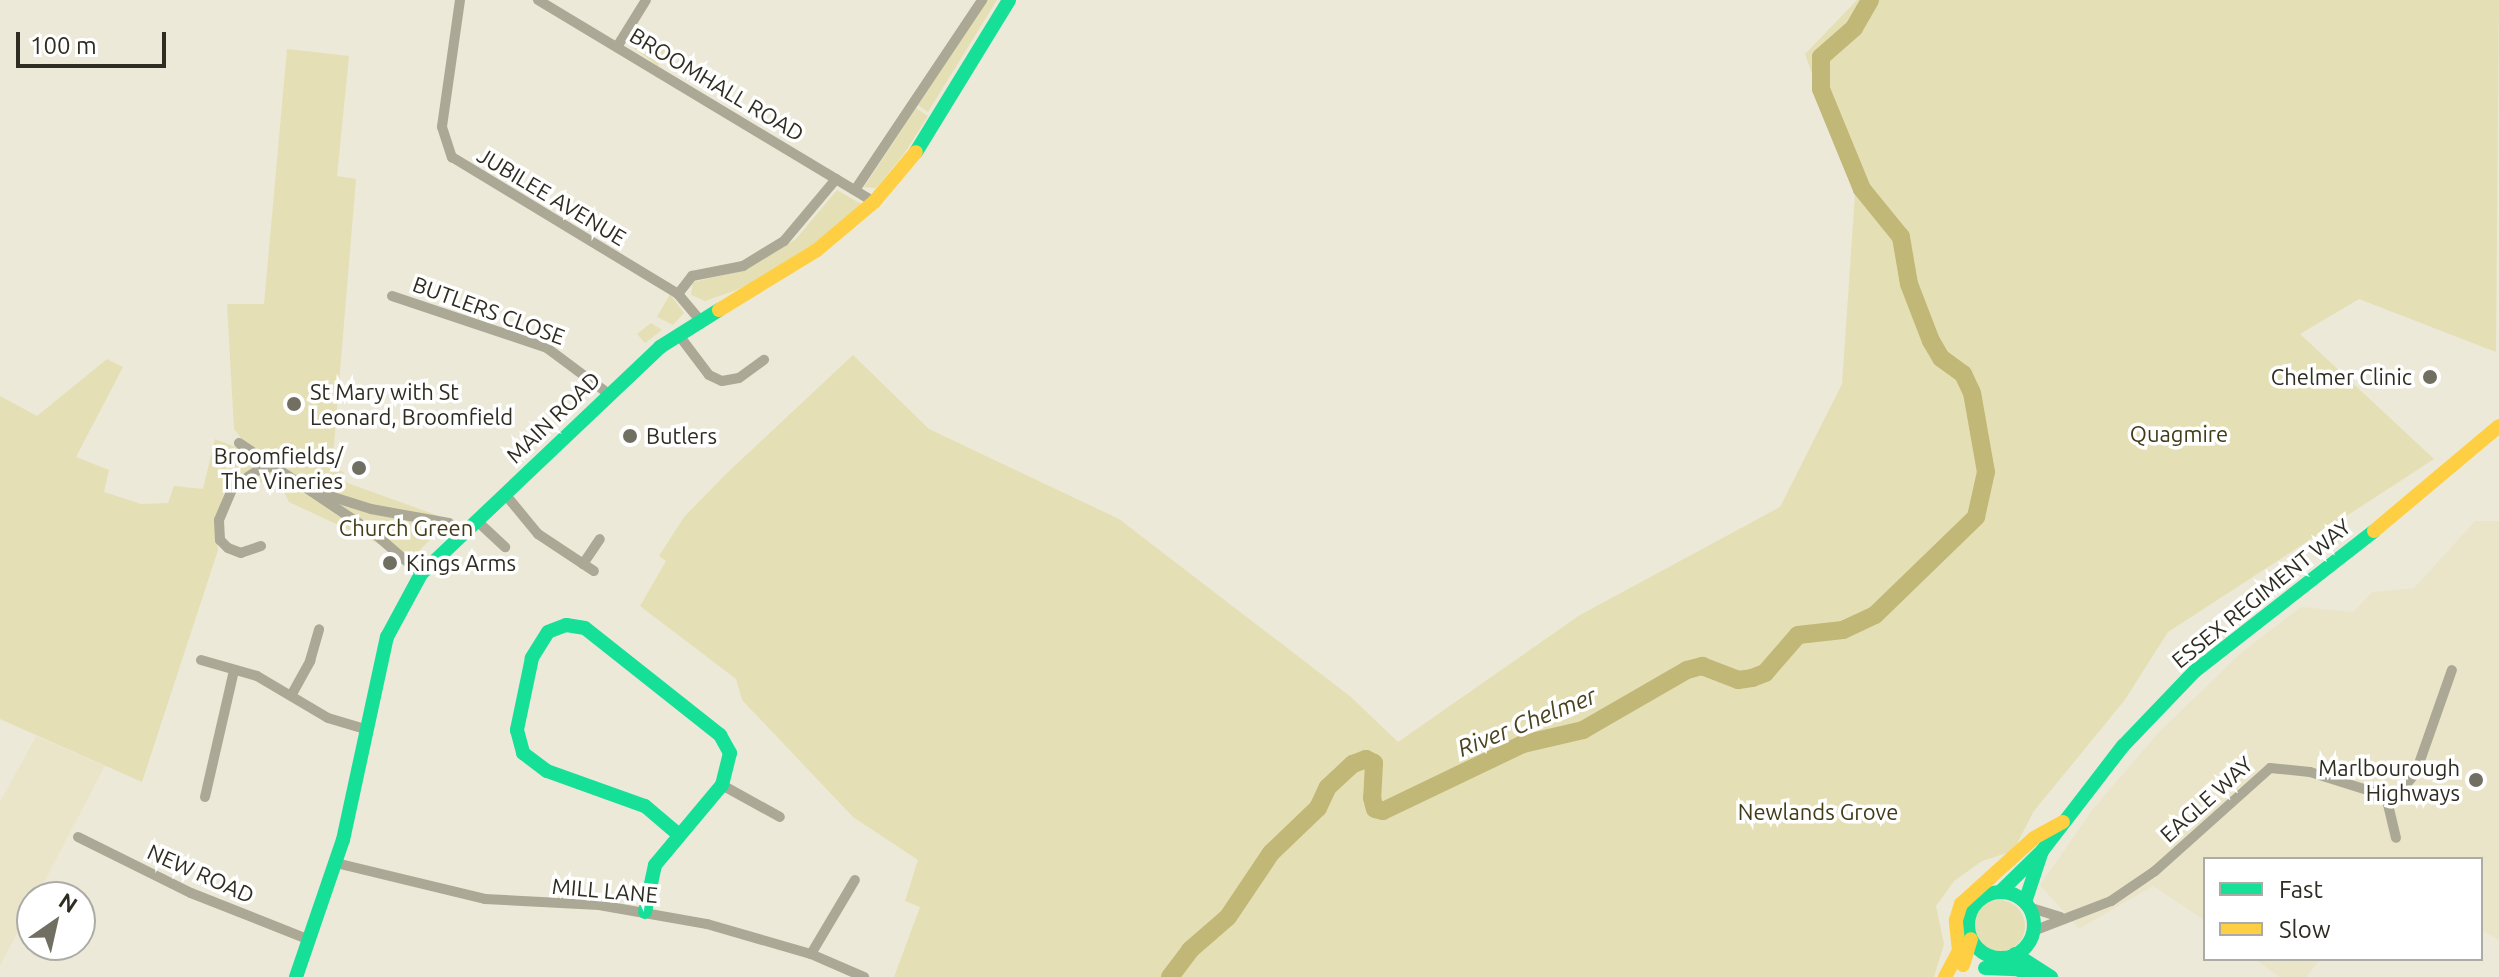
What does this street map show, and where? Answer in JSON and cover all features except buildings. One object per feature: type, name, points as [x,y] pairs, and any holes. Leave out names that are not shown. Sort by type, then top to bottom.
[{"type":"main road","name":"MAIN ROAD","points":[[296,977],[336,863],[391,625],[421,574],[609,394],[678,334],[817,250],[874,202],[916,152],[1009,0]]},
{"type":"main road","name":"ESSEX REGIMENT WAY","points":[[2000,892],[2042,851],[2123,746],[2195,671],[2333,565],[2499,426]]},
{"type":"main road","points":[[645,912],[655,865],[722,785],[730,764],[720,735],[585,628],[557,627],[541,639],[517,730],[523,753],[547,771],[645,806],[678,834]]},
{"type":"main road","points":[[1945,977],[1959,951],[1956,920],[1961,904],[2034,838],[2063,822]]},
{"type":"main road","name":"ESSEX REGIMENT WAY","points":[[2026,904],[2042,851]]},
{"type":"main road","points":[[1957,977],[1971,939],[1971,910],[1982,897],[2000,892],[2026,904],[2032,935],[2049,975]]},
{"type":"main road","points":[[1970,977],[1999,958],[2015,954],[2032,935]]},
{"type":"main road","points":[[1971,939],[1983,952],[1999,958]]},
{"type":"main road","points":[[2015,954],[2049,975]]},
{"type":"main road","points":[[1985,968],[2018,969],[2031,977]]},
{"type":"street","name":"JUBILEE AVENUE","points":[[460,0],[454,25],[442,127],[452,157],[678,294],[700,320]]},
{"type":"street","name":"BROOMHALL ROAD","points":[[538,0],[874,202]]},
{"type":"street","points":[[617,47],[646,0]]},
{"type":"street","points":[[855,190],[982,0]]},
{"type":"street","points":[[678,294],[692,276],[743,266],[784,241],[836,179]]},
{"type":"street","name":"BUTLERS CLOSE","points":[[392,296],[547,348],[609,394]]},
{"type":"street","points":[[678,334],[715,379],[739,378],[764,360]]},
{"type":"street","points":[[239,443],[385,542],[421,574]]},
{"type":"street","points":[[261,546],[241,553],[228,548],[220,540],[219,520],[233,487],[261,468],[277,467]]},
{"type":"street","points":[[309,489],[371,509],[449,523],[461,533]]},
{"type":"street","points":[[505,494],[538,534],[594,571]]},
{"type":"street","points":[[371,509],[365,518],[385,542]]},
{"type":"street","points":[[476,520],[505,547]]},
{"type":"street","points":[[583,564],[600,539]]},
{"type":"street","points":[[292,694],[310,661],[319,629]]},
{"type":"street","points":[[201,660],[292,694],[328,718],[368,730]]},
{"type":"street","points":[[205,797],[234,670]]},
{"type":"street","points":[[2396,838],[2386,796],[2400,792],[2416,772],[2452,670]]},
{"type":"street","name":"EAGLE WAY","points":[[2032,935],[2060,917],[2111,901],[2155,871],[2270,768],[2310,772],[2386,796]]},
{"type":"street","points":[[722,785],[780,817]]},
{"type":"street","name":"NEW ROAD","points":[[78,837],[191,893],[310,940]]},
{"type":"street","name":"MILL LANE","points":[[336,863],[485,899],[645,912],[811,954],[864,977]]},
{"type":"street","points":[[811,954],[855,880]]},
{"type":"street","points":[[2026,904],[2060,917]]},
{"type":"shaded area","name":"Chelmer Clinic","points":[[2430,366],[2438,369],[2441,377],[2438,385],[2430,388],[2422,385],[2419,377],[2422,369]]},
{"type":"shaded area","points":[[2475,521],[2499,521],[2499,940],[2483,931],[2483,857],[2203,857],[2203,920],[2153,886],[2079,929],[2040,885],[2093,809],[2159,732],[2242,652],[2301,607],[2353,612],[2372,592],[2414,588]]},
{"type":"shaded area","points":[[36,736],[105,766],[45,881],[16,881],[16,936],[0,966],[0,802]]},
{"type":"shaded area","points":[[2258,961],[2319,961],[2307,977],[2279,977]]},
{"type":"green space","points":[[986,0],[997,0],[928,112],[918,105]]},
{"type":"green space","points":[[1857,0],[2499,0],[2496,352],[2359,299],[2300,334],[2434,459],[2168,632],[2124,701],[2034,811],[2013,851],[1982,861],[1954,881],[1936,906],[1944,944],[1934,977],[894,977],[920,907],[905,901],[918,860],[853,817],[742,700],[736,679],[640,606],[666,561],[659,556],[684,517],[728,472],[853,355],[929,429],[1119,519],[1351,697],[1398,742],[1580,615],[1780,507],[1842,384],[1855,194],[1805,54]]},
{"type":"green space","points":[[635,28],[669,47],[658,66],[631,46]]},
{"type":"green space","name":"Church Green","points":[[287,49],[349,56],[337,176],[356,179],[332,468],[344,472],[342,481],[450,520],[411,559],[289,502],[282,488],[265,482],[226,486],[215,524],[218,550],[142,782],[0,719],[0,396],[37,416],[107,359],[123,367],[76,457],[109,470],[104,492],[141,504],[168,503],[174,486],[203,489],[215,439],[241,449],[244,442],[234,429],[227,304],[264,304]]},
{"type":"green space","points":[[916,108],[928,116],[904,154],[876,188],[864,187]]},
{"type":"green space","points":[[837,190],[861,204],[817,242],[742,288],[705,301],[691,295],[693,282],[742,271],[796,239]]},
{"type":"green space","points":[[670,294],[684,313],[673,325],[657,317]]},
{"type":"green space","points":[[651,323],[662,330],[645,343],[637,334]]},
{"type":"green space","points":[[1999,900],[2018,907],[2025,926],[2018,945],[1999,952],[1980,945],[1973,926],[1980,907]]},
{"type":"waterway","name":"River Chelmer","points":[[1170,977],[1190,950],[1228,917],[1271,853],[1318,808],[1328,787],[1353,764],[1366,759],[1374,763],[1372,798],[1375,809],[1383,811],[1523,744],[1583,730],[1687,670],[1702,666],[1738,680],[1765,673],[1798,635],[1843,630],[1875,615],[1976,517],[1986,472],[1972,393],[1963,374],[1941,358],[1931,341],[1909,284],[1901,237],[1862,189],[1821,89],[1821,57],[1854,28],[1870,0]]},
{"type":"traffic: fast","points":[[916,152],[1009,0]]},
{"type":"traffic: fast","points":[[296,977],[343,840],[387,637],[421,574],[660,347],[719,310]]},
{"type":"traffic: fast","points":[[2000,892],[2042,851],[2123,746],[2195,671],[2374,531]]},
{"type":"traffic: fast","points":[[645,912],[655,865],[722,785],[730,753],[720,735],[585,628],[566,625],[548,632],[532,658],[517,730],[523,753],[547,771],[645,806],[678,834]]},
{"type":"traffic: fast","points":[[2025,902],[2041,854]]},
{"type":"traffic: fast","points":[[2001,892],[2014,895],[2024,902],[2031,912],[2034,925],[2031,938],[2024,948],[2014,955],[2001,958],[1988,955],[1978,948],[1971,938],[1968,925],[1971,912],[1978,902],[1988,895],[2001,892]]},
{"type":"traffic: fast","points":[[2015,954],[2051,977]]},
{"type":"traffic: fast","points":[[1985,968],[2018,969],[2031,977]]},
{"type":"traffic: slow","points":[[719,310],[817,250],[874,202],[916,152]]},
{"type":"traffic: slow","points":[[2374,531],[2499,426]]},
{"type":"traffic: slow","points":[[1945,977],[1959,951],[1956,920],[1961,904],[2034,838],[2063,822]]},
{"type":"traffic: slow","points":[[1963,965],[1971,939]]},
{"type":"place","name":"Chelmer Clinic","points":[[2430,377]]},
{"type":"place","name":"St Mary with St Leonard, Broomfield","points":[[294,404]]},
{"type":"place","name":"Butlers","points":[[630,436]]},
{"type":"place","name":"Broomfields/ The Vineries","points":[[359,468]]},
{"type":"place","name":"Kings Arms","points":[[390,563]]},
{"type":"place","name":"Marlbourough Highways","points":[[2476,780]]},
{"type":"park label","name":"Quagmire","points":[[2179,434]]},
{"type":"park label","name":"Newlands Grove","points":[[1818,812]]}]
